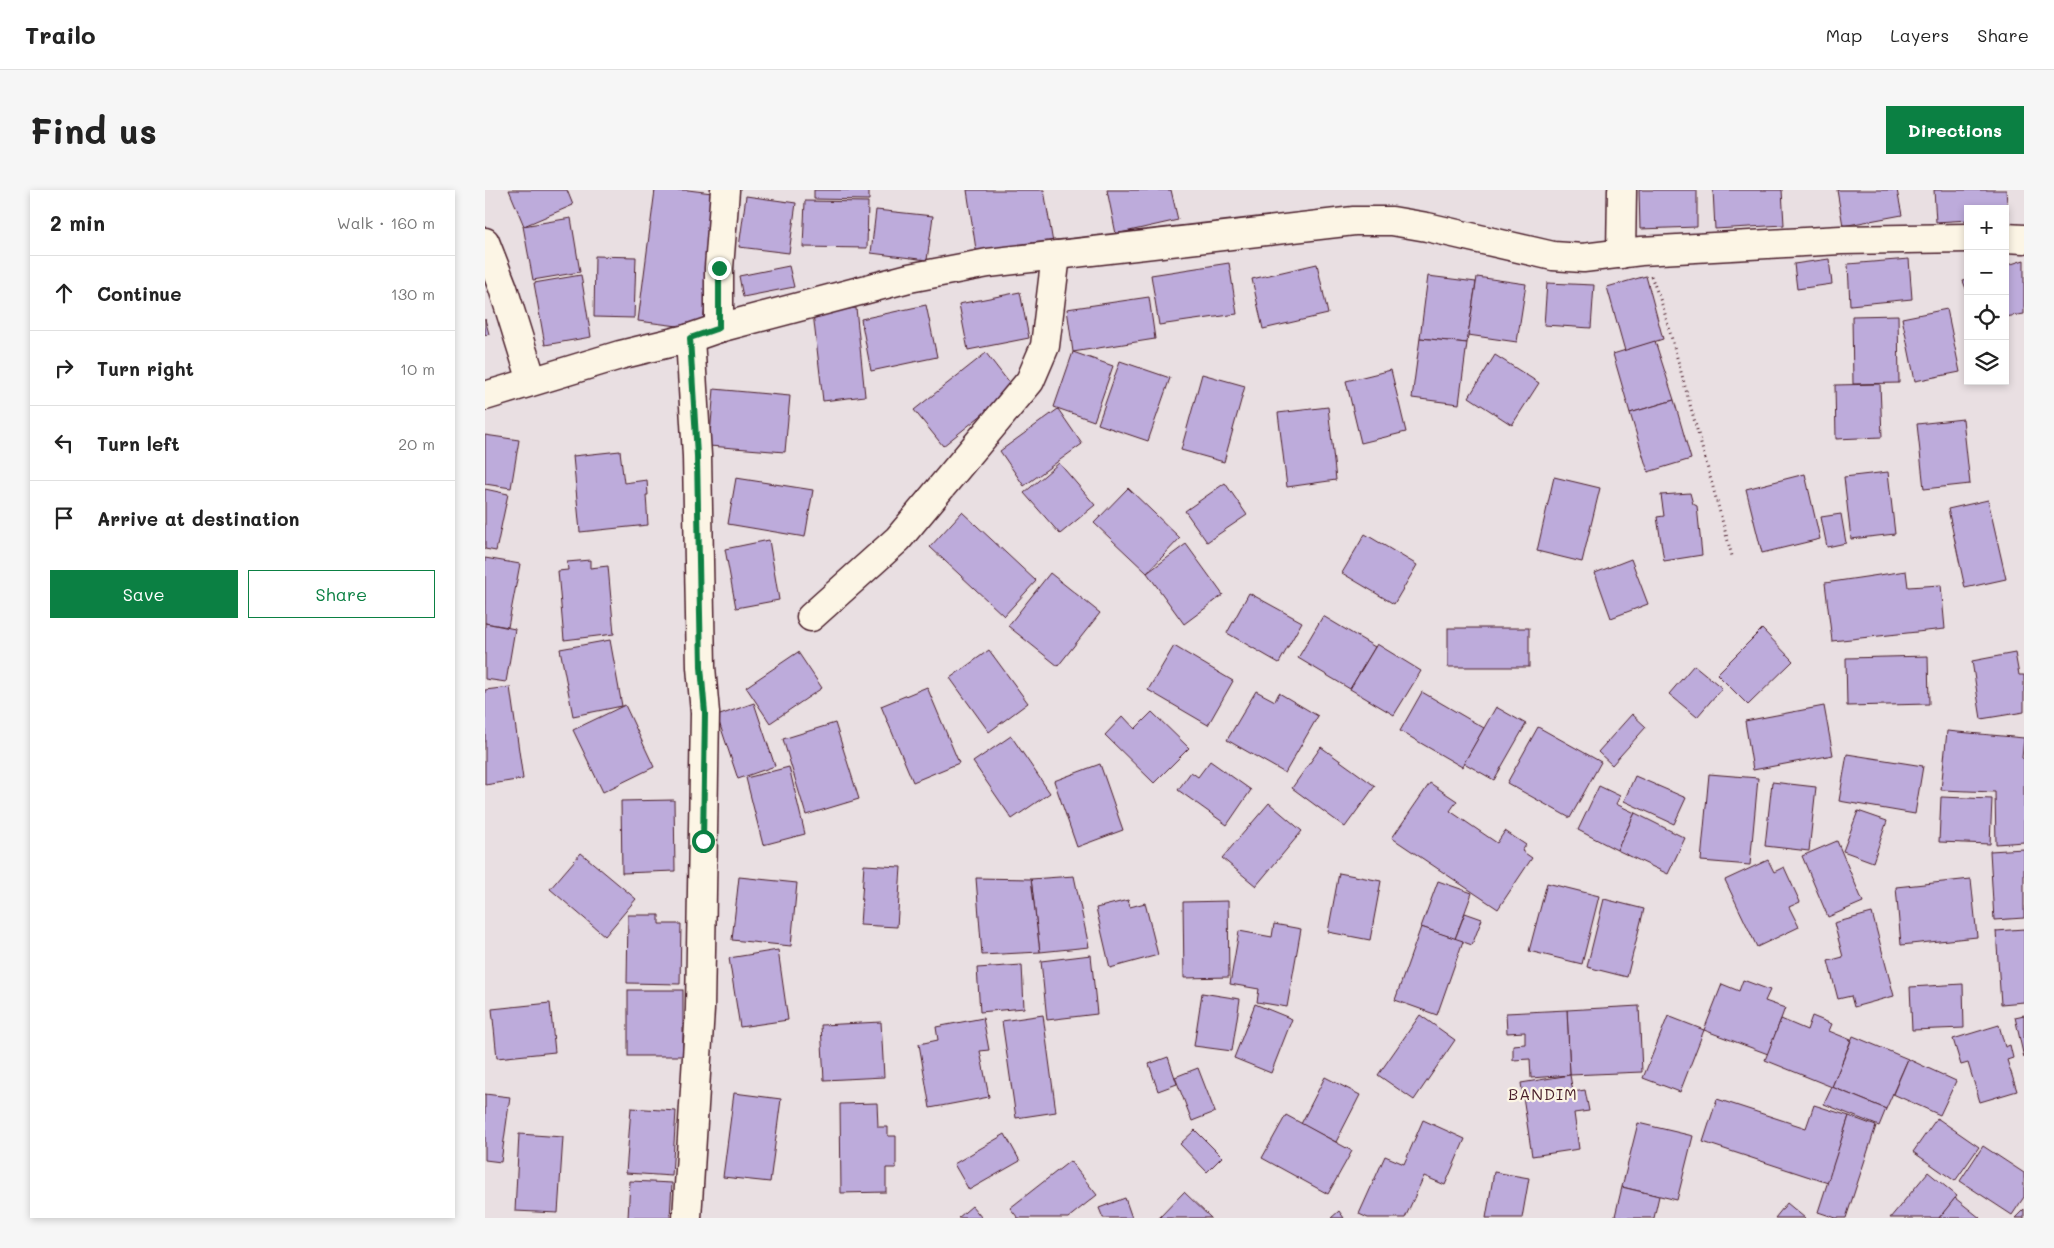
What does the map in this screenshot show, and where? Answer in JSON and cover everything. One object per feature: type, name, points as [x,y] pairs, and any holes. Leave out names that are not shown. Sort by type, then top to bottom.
[{"type":"street","points":[[719,328],[719,268],[725,190]]},
{"type":"street","points":[[1622,190],[1631,252]]},
{"type":"street","points":[[485,396],[620,355],[690,338],[719,328],[909,278],[988,262],[1354,221],[1382,221],[1427,227],[1553,256],[1583,258],[1631,252],[1841,240],[1964,238]]},
{"type":"street","points":[[2009,238],[2024,239]]},
{"type":"street","points":[[485,242],[503,288],[532,381]]},
{"type":"street","points":[[811,617],[898,540],[1031,381],[1045,346],[1056,255]]},
{"type":"street","points":[[687,1218],[700,1008],[704,757],[697,456],[690,338]]},
{"type":"path","points":[[1631,252],[1663,307],[1732,556]]},
{"type":"building","points":[[509,190],[567,190],[573,205],[524,226]]},
{"type":"building","points":[[655,190],[688,190],[720,194],[702,329],[638,321]]},
{"type":"building","points":[[814,190],[869,190],[869,200],[814,199]]},
{"type":"building","points":[[967,190],[1044,190],[1053,243],[977,256]]},
{"type":"building","points":[[1107,190],[1171,190],[1178,220],[1116,234]]},
{"type":"building","points":[[1639,190],[1697,190],[1697,227],[1640,229]]},
{"type":"building","points":[[1713,190],[1782,190],[1784,225],[1715,229]]},
{"type":"building","points":[[1837,190],[1897,190],[1902,215],[1843,226]]},
{"type":"building","points":[[1934,190],[2006,190],[2007,205],[1964,205],[1964,220],[1936,222]]},
{"type":"building","points":[[746,196],[796,203],[789,253],[739,247]]},
{"type":"building","points":[[805,201],[868,202],[867,248],[803,247]]},
{"type":"building","points":[[876,210],[933,216],[927,260],[871,253]]},
{"type":"building","points":[[571,218],[580,272],[533,280],[523,226]]},
{"type":"building","points":[[595,256],[636,257],[634,318],[594,317]]},
{"type":"building","points":[[1829,259],[1832,284],[1797,289],[1794,264]]},
{"type":"building","points":[[1909,259],[1912,299],[1850,305],[1848,264]]},
{"type":"building","points":[[2024,260],[2024,314],[2009,316],[2009,295],[2009,265]]},
{"type":"building","points":[[1229,263],[1237,314],[1159,325],[1151,275]]},
{"type":"building","points":[[1317,264],[1328,314],[1263,329],[1252,279]]},
{"type":"building","points":[[789,266],[794,287],[743,297],[739,276]]},
{"type":"building","points":[[581,275],[591,337],[545,345],[534,283]]},
{"type":"building","points":[[1428,276],[1476,282],[1467,343],[1420,338]]},
{"type":"building","points":[[1646,276],[1663,339],[1625,351],[1607,287]]},
{"type":"building","points":[[1477,277],[1526,284],[1517,342],[1468,335]]},
{"type":"building","points":[[1547,283],[1594,285],[1591,328],[1544,325]]},
{"type":"building","points":[[1020,292],[1029,338],[968,350],[959,304]]},
{"type":"building","points":[[1149,297],[1155,339],[1073,352],[1067,309]]},
{"type":"building","points":[[926,305],[937,357],[871,371],[861,319]]},
{"type":"building","points":[[856,308],[865,396],[823,401],[813,313]]},
{"type":"building","points":[[1947,309],[1960,372],[1915,381],[1902,318]]},
{"type":"building","points":[[1898,315],[1899,383],[1853,384],[1852,316]]},
{"type":"building","points":[[485,319],[489,334],[485,335]]},
{"type":"building","points":[[1420,338],[1467,343],[1459,404],[1412,398]]},
{"type":"building","points":[[1655,341],[1674,400],[1630,413],[1613,354]]},
{"type":"building","points":[[1073,352],[1113,366],[1094,421],[1054,407]]},
{"type":"building","points":[[986,353],[1014,389],[943,446],[914,410]]},
{"type":"building","points":[[1495,355],[1539,383],[1512,425],[1469,397]]},
{"type":"building","points":[[1120,361],[1170,378],[1148,441],[1098,424]]},
{"type":"building","points":[[1391,370],[1406,432],[1361,443],[1346,381]]},
{"type":"building","points":[[1202,374],[1245,386],[1224,462],[1181,450]]},
{"type":"building","points":[[1880,384],[1882,437],[1836,439],[1835,385]]},
{"type":"building","points":[[714,389],[790,396],[785,452],[709,446]]},
{"type":"building","points":[[1674,400],[1691,459],[1648,472],[1630,413]]},
{"type":"building","points":[[1328,407],[1336,480],[1287,487],[1278,413]]},
{"type":"building","points":[[1058,409],[1082,444],[1024,486],[1000,451]]},
{"type":"building","points":[[1963,419],[1970,484],[1924,489],[1917,424]]},
{"type":"building","points":[[485,435],[519,440],[511,488],[485,484]]},
{"type":"building","points":[[620,451],[624,483],[647,480],[648,525],[580,532],[573,456]]},
{"type":"building","points":[[1059,463],[1095,505],[1060,534],[1024,493]]},
{"type":"building","points":[[1888,472],[1895,534],[1851,539],[1844,477]]},
{"type":"building","points":[[1805,474],[1820,539],[1762,553],[1746,489]]},
{"type":"building","points":[[1554,477],[1600,488],[1582,562],[1537,551]]},
{"type":"building","points":[[736,478],[813,490],[805,537],[728,524]]},
{"type":"building","points":[[1225,483],[1247,515],[1207,542],[1185,511]]},
{"type":"building","points":[[1128,488],[1180,538],[1147,573],[1094,523]]},
{"type":"building","points":[[485,489],[508,494],[496,551],[485,549]]},
{"type":"building","points":[[1690,493],[1693,504],[1697,506],[1702,555],[1664,561],[1657,517],[1664,516],[1661,495]]},
{"type":"building","points":[[1988,500],[2006,579],[1965,588],[1948,509]]},
{"type":"building","points":[[962,512],[1036,581],[1004,616],[930,547]]},
{"type":"building","points":[[1841,514],[1846,543],[1827,547],[1821,517]]},
{"type":"building","points":[[1365,534],[1417,565],[1394,604],[1342,573]]},
{"type":"building","points":[[769,540],[779,600],[736,608],[725,549]]},
{"type":"building","points":[[1186,544],[1223,595],[1184,624],[1147,573]]},
{"type":"building","points":[[485,558],[520,564],[508,627],[485,623]]},
{"type":"building","points":[[1631,559],[1648,604],[1611,618],[1595,573]]},
{"type":"building","points":[[590,560],[590,568],[608,566],[614,634],[564,640],[558,571],[568,570],[567,562]]},
{"type":"building","points":[[1906,571],[1908,587],[1941,585],[1945,629],[1832,641],[1825,583]]},
{"type":"building","points":[[1050,573],[1100,613],[1058,666],[1008,626]]},
{"type":"building","points":[[1249,593],[1302,622],[1279,663],[1227,633]]},
{"type":"building","points":[[1323,616],[1375,647],[1350,689],[1298,658]]},
{"type":"building","points":[[485,623],[515,629],[506,682],[485,679]]},
{"type":"building","points":[[1448,628],[1529,628],[1529,667],[1448,667]]},
{"type":"building","points":[[1762,629],[1793,661],[1748,705],[1717,674]]},
{"type":"building","points":[[610,640],[622,706],[573,716],[560,649]]},
{"type":"building","points":[[1377,644],[1421,671],[1394,715],[1350,689]]},
{"type":"building","points":[[1174,646],[1233,681],[1208,725],[1148,690]]},
{"type":"building","points":[[989,650],[1028,703],[989,732],[950,678]]},
{"type":"building","points":[[798,652],[822,688],[770,723],[746,687]]},
{"type":"building","points":[[2015,653],[2019,675],[2024,675],[2024,712],[1981,719],[1972,661]]},
{"type":"building","points":[[1928,656],[1929,704],[1847,706],[1846,658]]},
{"type":"building","points":[[1694,665],[1722,688],[1697,717],[1669,694]]},
{"type":"building","points":[[510,687],[523,779],[485,785],[485,690]]},
{"type":"building","points":[[927,687],[959,763],[913,782],[881,706]]},
{"type":"building","points":[[1256,691],[1275,701],[1279,693],[1318,716],[1285,773],[1227,740]]},
{"type":"building","points":[[1422,692],[1484,728],[1462,767],[1400,731]]},
{"type":"building","points":[[754,703],[775,766],[738,779],[717,716]]},
{"type":"building","points":[[625,705],[654,767],[603,792],[573,730]]},
{"type":"building","points":[[1824,706],[1833,755],[1753,770],[1745,721]]},
{"type":"building","points":[[1496,707],[1526,724],[1494,780],[1464,763]]},
{"type":"building","points":[[1152,712],[1189,748],[1154,783],[1105,735],[1123,716],[1135,729]]},
{"type":"building","points":[[1632,714],[1646,727],[1612,765],[1598,752]]},
{"type":"building","points":[[835,723],[859,799],[806,815],[783,739]]},
{"type":"building","points":[[1538,727],[1601,762],[1570,818],[1507,783]]},
{"type":"building","points":[[1947,731],[2024,738],[2022,758],[2024,759],[2024,842],[1996,844],[1995,792],[1941,790]]},
{"type":"building","points":[[1011,736],[1050,793],[1012,819],[973,762]]},
{"type":"building","points":[[1321,747],[1375,786],[1345,827],[1292,788]]},
{"type":"building","points":[[1847,754],[1923,766],[1915,814],[1839,801]]},
{"type":"building","points":[[1210,761],[1251,790],[1227,825],[1178,790],[1191,772],[1198,777]]},
{"type":"building","points":[[1100,764],[1123,830],[1077,847],[1054,781]]},
{"type":"building","points":[[789,767],[805,834],[763,845],[746,778]]},
{"type":"building","points":[[1709,774],[1758,778],[1750,865],[1701,861]]},
{"type":"building","points":[[1635,776],[1686,798],[1674,824],[1624,801]]},
{"type":"building","points":[[1772,782],[1816,787],[1809,851],[1765,846]]},
{"type":"building","points":[[1430,783],[1457,801],[1450,811],[1497,843],[1505,831],[1526,845],[1522,851],[1532,858],[1498,909],[1392,838]]},
{"type":"building","points":[[1599,786],[1620,796],[1616,804],[1635,813],[1617,850],[1578,830]]},
{"type":"building","points":[[1941,797],[1992,799],[1990,844],[1939,842]]},
{"type":"building","points":[[674,800],[675,871],[622,873],[621,801]]},
{"type":"building","points":[[1269,803],[1302,831],[1256,886],[1222,858]]},
{"type":"building","points":[[1858,811],[1887,821],[1873,862],[1843,851]]},
{"type":"building","points":[[1635,813],[1685,838],[1668,874],[1617,850]]},
{"type":"building","points":[[1837,841],[1863,902],[1828,917],[1802,856]]},
{"type":"building","points":[[2024,849],[2024,918],[1994,920],[1990,851]]},
{"type":"building","points":[[581,853],[636,899],[605,936],[550,889]]},
{"type":"building","points":[[1768,860],[1774,872],[1784,867],[1800,902],[1789,907],[1799,927],[1757,947],[1725,880]]},
{"type":"building","points":[[864,865],[901,867],[897,927],[860,925]]},
{"type":"building","points":[[1339,873],[1381,881],[1370,940],[1328,932]]},
{"type":"building","points":[[1074,876],[1089,947],[1040,952],[1031,879]]},
{"type":"building","points":[[739,877],[797,883],[791,946],[732,940]]},
{"type":"building","points":[[976,878],[1031,879],[1040,952],[982,955]]},
{"type":"building","points":[[1971,879],[1977,937],[1901,945],[1896,887]]},
{"type":"building","points":[[1438,881],[1472,893],[1455,939],[1421,927]]},
{"type":"building","points":[[1547,883],[1599,896],[1582,964],[1529,951]]},
{"type":"building","points":[[1604,899],[1644,909],[1627,977],[1587,967]]},
{"type":"building","points":[[1128,900],[1130,907],[1145,903],[1158,955],[1110,968],[1096,908]]},
{"type":"building","points":[[1228,901],[1229,977],[1184,978],[1183,902]]},
{"type":"building","points":[[1465,913],[1482,919],[1472,945],[1455,939]]},
{"type":"building","points":[[1872,913],[1894,996],[1854,1007],[1851,996],[1838,999],[1828,961],[1843,957],[1834,923]]},
{"type":"building","points":[[628,915],[659,915],[659,924],[681,924],[680,984],[627,983]]},
{"type":"building","points":[[1274,924],[1301,929],[1287,1007],[1257,1002],[1259,989],[1230,984],[1239,931],[1272,937]]},
{"type":"building","points":[[1421,927],[1463,941],[1437,1015],[1395,1000]]},
{"type":"building","points":[[2024,929],[2024,1002],[2001,1004],[1996,931]]},
{"type":"building","points":[[778,950],[788,1020],[740,1027],[729,958]]},
{"type":"building","points":[[1091,955],[1097,1014],[1047,1020],[1041,961]]},
{"type":"building","points":[[1022,965],[1024,1008],[980,1012],[977,968]]},
{"type":"building","points":[[1743,980],[1770,990],[1765,1001],[1785,1008],[1768,1054],[1704,1030],[1722,984],[1739,991]]},
{"type":"building","points":[[1963,984],[1964,1028],[1912,1030],[1910,987]]},
{"type":"building","points":[[628,990],[683,990],[683,1056],[628,1056]]},
{"type":"building","points":[[1202,993],[1240,999],[1232,1051],[1194,1046]]},
{"type":"building","points":[[550,1003],[555,1052],[497,1058],[492,1009]]},
{"type":"building","points":[[1255,1004],[1292,1019],[1271,1073],[1234,1058]]},
{"type":"building","points":[[1639,1006],[1642,1072],[1570,1075],[1567,1010]]},
{"type":"building","points":[[1567,1010],[1570,1075],[1531,1078],[1530,1059],[1513,1060],[1513,1045],[1525,1044],[1525,1032],[1507,1033],[1506,1013]]},
{"type":"building","points":[[1043,1015],[1056,1112],[1016,1118],[1002,1021]]},
{"type":"building","points":[[1420,1015],[1455,1040],[1414,1100],[1378,1075]]},
{"type":"building","points":[[2024,1015],[2024,1058],[2015,1017]]},
{"type":"building","points":[[1668,1016],[1704,1030],[1680,1092],[1643,1078]]},
{"type":"building","points":[[1812,1016],[1832,1024],[1829,1031],[1851,1040],[1832,1087],[1765,1060],[1781,1019],[1807,1030]]},
{"type":"building","points":[[983,1018],[989,1050],[980,1051],[989,1097],[930,1108],[919,1044],[938,1040],[936,1027]]},
{"type":"building","points":[[881,1022],[884,1077],[824,1080],[821,1025]]},
{"type":"building","points":[[1999,1025],[2005,1047],[2010,1045],[2013,1058],[2007,1060],[2017,1091],[1980,1102],[1968,1063],[1961,1065],[1953,1039]]},
{"type":"building","points":[[1853,1036],[1908,1059],[1886,1109],[1832,1087]]},
{"type":"building","points":[[1168,1057],[1177,1084],[1158,1091],[1149,1064]]},
{"type":"building","points":[[1908,1059],[1956,1081],[1940,1115],[1893,1094]]},
{"type":"building","points":[[1198,1068],[1215,1112],[1192,1121],[1175,1077]]},
{"type":"building","points":[[1570,1075],[1573,1092],[1585,1090],[1589,1111],[1574,1113],[1579,1149],[1532,1156],[1521,1083]]},
{"type":"building","points":[[1325,1077],[1360,1095],[1336,1142],[1301,1124]]},
{"type":"building","points":[[1832,1087],[1886,1109],[1879,1126],[1824,1104]]},
{"type":"building","points":[[734,1093],[781,1099],[770,1182],[723,1177]]},
{"type":"building","points":[[485,1094],[510,1097],[501,1162],[485,1160]]},
{"type":"building","points":[[1717,1099],[1806,1128],[1814,1105],[1849,1116],[1828,1183],[1703,1142]]},
{"type":"building","points":[[877,1103],[878,1127],[888,1127],[888,1136],[896,1136],[896,1168],[886,1168],[886,1192],[841,1193],[840,1104]]},
{"type":"building","points":[[631,1108],[676,1111],[672,1176],[626,1173]]},
{"type":"building","points":[[1286,1115],[1352,1151],[1328,1194],[1262,1158]]},
{"type":"building","points":[[1849,1116],[1876,1126],[1846,1218],[1836,1218],[1818,1212]]},
{"type":"building","points":[[1937,1118],[1979,1147],[1955,1181],[1913,1152]]},
{"type":"building","points":[[1423,1120],[1465,1139],[1445,1185],[1424,1176],[1405,1218],[1368,1218],[1359,1214],[1385,1156],[1404,1164]]},
{"type":"building","points":[[1638,1123],[1693,1136],[1677,1200],[1622,1187]]},
{"type":"building","points":[[1195,1130],[1222,1157],[1207,1172],[1180,1144]]},
{"type":"building","points":[[519,1134],[563,1137],[558,1213],[515,1211]]},
{"type":"building","points":[[1005,1134],[1020,1161],[969,1190],[954,1164]]},
{"type":"building","points":[[1983,1146],[2024,1173],[2024,1197],[2012,1215],[1960,1181]]},
{"type":"building","points":[[1070,1161],[1097,1195],[1068,1218],[1018,1218],[1010,1208]]},
{"type":"building","points":[[1494,1172],[1529,1178],[1522,1218],[1486,1218]]},
{"type":"building","points":[[1928,1172],[1957,1196],[1939,1218],[1890,1218]]},
{"type":"building","points":[[630,1181],[672,1183],[670,1218],[628,1218]]},
{"type":"building","points":[[1622,1187],[1659,1196],[1654,1218],[1624,1218],[1615,1216]]},
{"type":"building","points":[[1184,1192],[1211,1218],[1159,1218]]},
{"type":"building","points":[[1125,1198],[1132,1218],[1103,1218],[1099,1208]]},
{"type":"building","points":[[1955,1198],[1980,1218],[1939,1218]]},
{"type":"building","points":[[1787,1203],[1805,1218],[1775,1218]]},
{"type":"building","points":[[972,1206],[982,1218],[958,1218]]},
{"type":"building","points":[[2024,1209],[2024,1218],[2015,1218]]},
{"type":"building","points":[[1339,1211],[1344,1218],[1331,1218]]},
{"type":"district","name":"BANDIM","points":[[1543,1094]]},
{"type":"route","points":[[703,841],[705,713],[701,667],[697,456],[690,338],[719,328],[719,268]]}]
